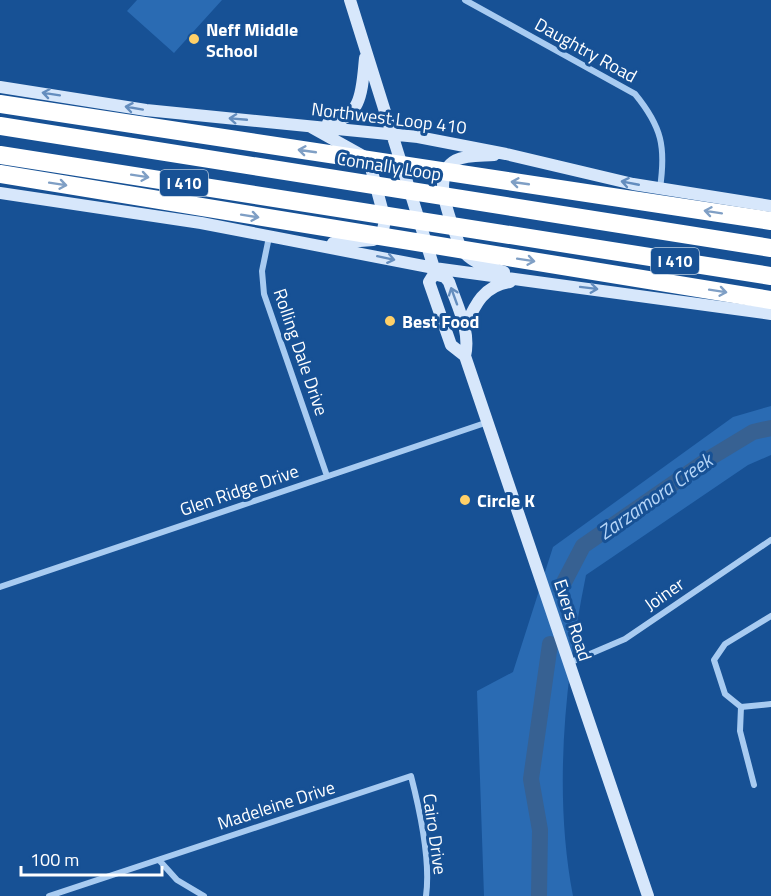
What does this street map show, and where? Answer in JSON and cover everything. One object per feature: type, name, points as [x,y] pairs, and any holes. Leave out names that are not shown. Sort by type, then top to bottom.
[{"type":"highway","points":[[0,102],[178,143],[214,160]]},
{"type":"highway","points":[[0,102],[771,221]]},
{"type":"highway","name":"Connally Loop","points":[[0,126],[771,248]]},
{"type":"highway","name":"I 410","points":[[0,155],[771,276]]},
{"type":"highway","points":[[0,174],[771,300]]},
{"type":"highway","points":[[729,269],[771,287]]},
{"type":"main road","name":"Evers Road","points":[[350,0],[434,271],[429,282],[451,345],[465,356],[489,421],[648,896]]},
{"type":"main road","points":[[309,126],[337,122],[352,113],[360,96],[366,53]]},
{"type":"main road","name":"Northwest Loop 410","points":[[0,87],[146,110],[392,133],[506,154],[660,189],[771,206]]},
{"type":"main road","points":[[308,244],[374,240],[382,235],[385,220],[371,168],[363,156],[309,126]]},
{"type":"main road","points":[[506,154],[458,159],[447,166],[441,183],[460,247],[465,255],[475,263],[531,282]]},
{"type":"main road","points":[[0,193],[201,223],[434,271],[771,314]]},
{"type":"main road","name":"Evers Road","points":[[434,271],[447,279],[465,327],[468,342],[465,356]]},
{"type":"main road","points":[[465,327],[476,303],[493,286],[531,282]]},
{"type":"street","name":"Daughtry Road","points":[[465,0],[635,94],[651,113],[660,132],[664,156],[660,189]]},
{"type":"street","name":"Rolling Dale Drive","points":[[269,237],[262,271],[264,294],[327,476]]},
{"type":"street","name":"Glen Ridge Drive","points":[[0,588],[489,421]]},
{"type":"street","name":"Joiner","points":[[569,663],[625,639],[771,540]]},
{"type":"street","points":[[771,616],[725,644],[714,660],[725,694],[741,707],[771,704]]},
{"type":"street","points":[[741,707],[740,731],[754,785]]},
{"type":"street","name":"Madeleine Drive","points":[[48,896],[411,776]]},
{"type":"street","name":"Cairo Drive","points":[[411,776],[419,809],[427,881],[426,896]]},
{"type":"street","points":[[159,860],[177,880],[204,896]]},
{"type":"shaded area","points":[[137,0],[222,0],[174,53],[127,11]]},
{"type":"shaded area","points":[[771,406],[771,455],[748,465],[586,575],[572,654],[564,735],[564,816],[573,896],[484,896],[477,691],[513,672],[553,547],[733,417]]},
{"type":"waterway","name":"Zarzamora Creek","points":[[561,588],[583,546],[710,458],[753,432],[771,428]]},
{"type":"waterway","name":"Zarzamora Creek","points":[[539,896],[540,830],[531,779],[550,644]]},
{"type":"place","name":"Neff Middle School","points":[[194,39]]},
{"type":"place","name":"Best Food","points":[[390,321]]},
{"type":"place","name":"Circle K","points":[[465,500]]}]
